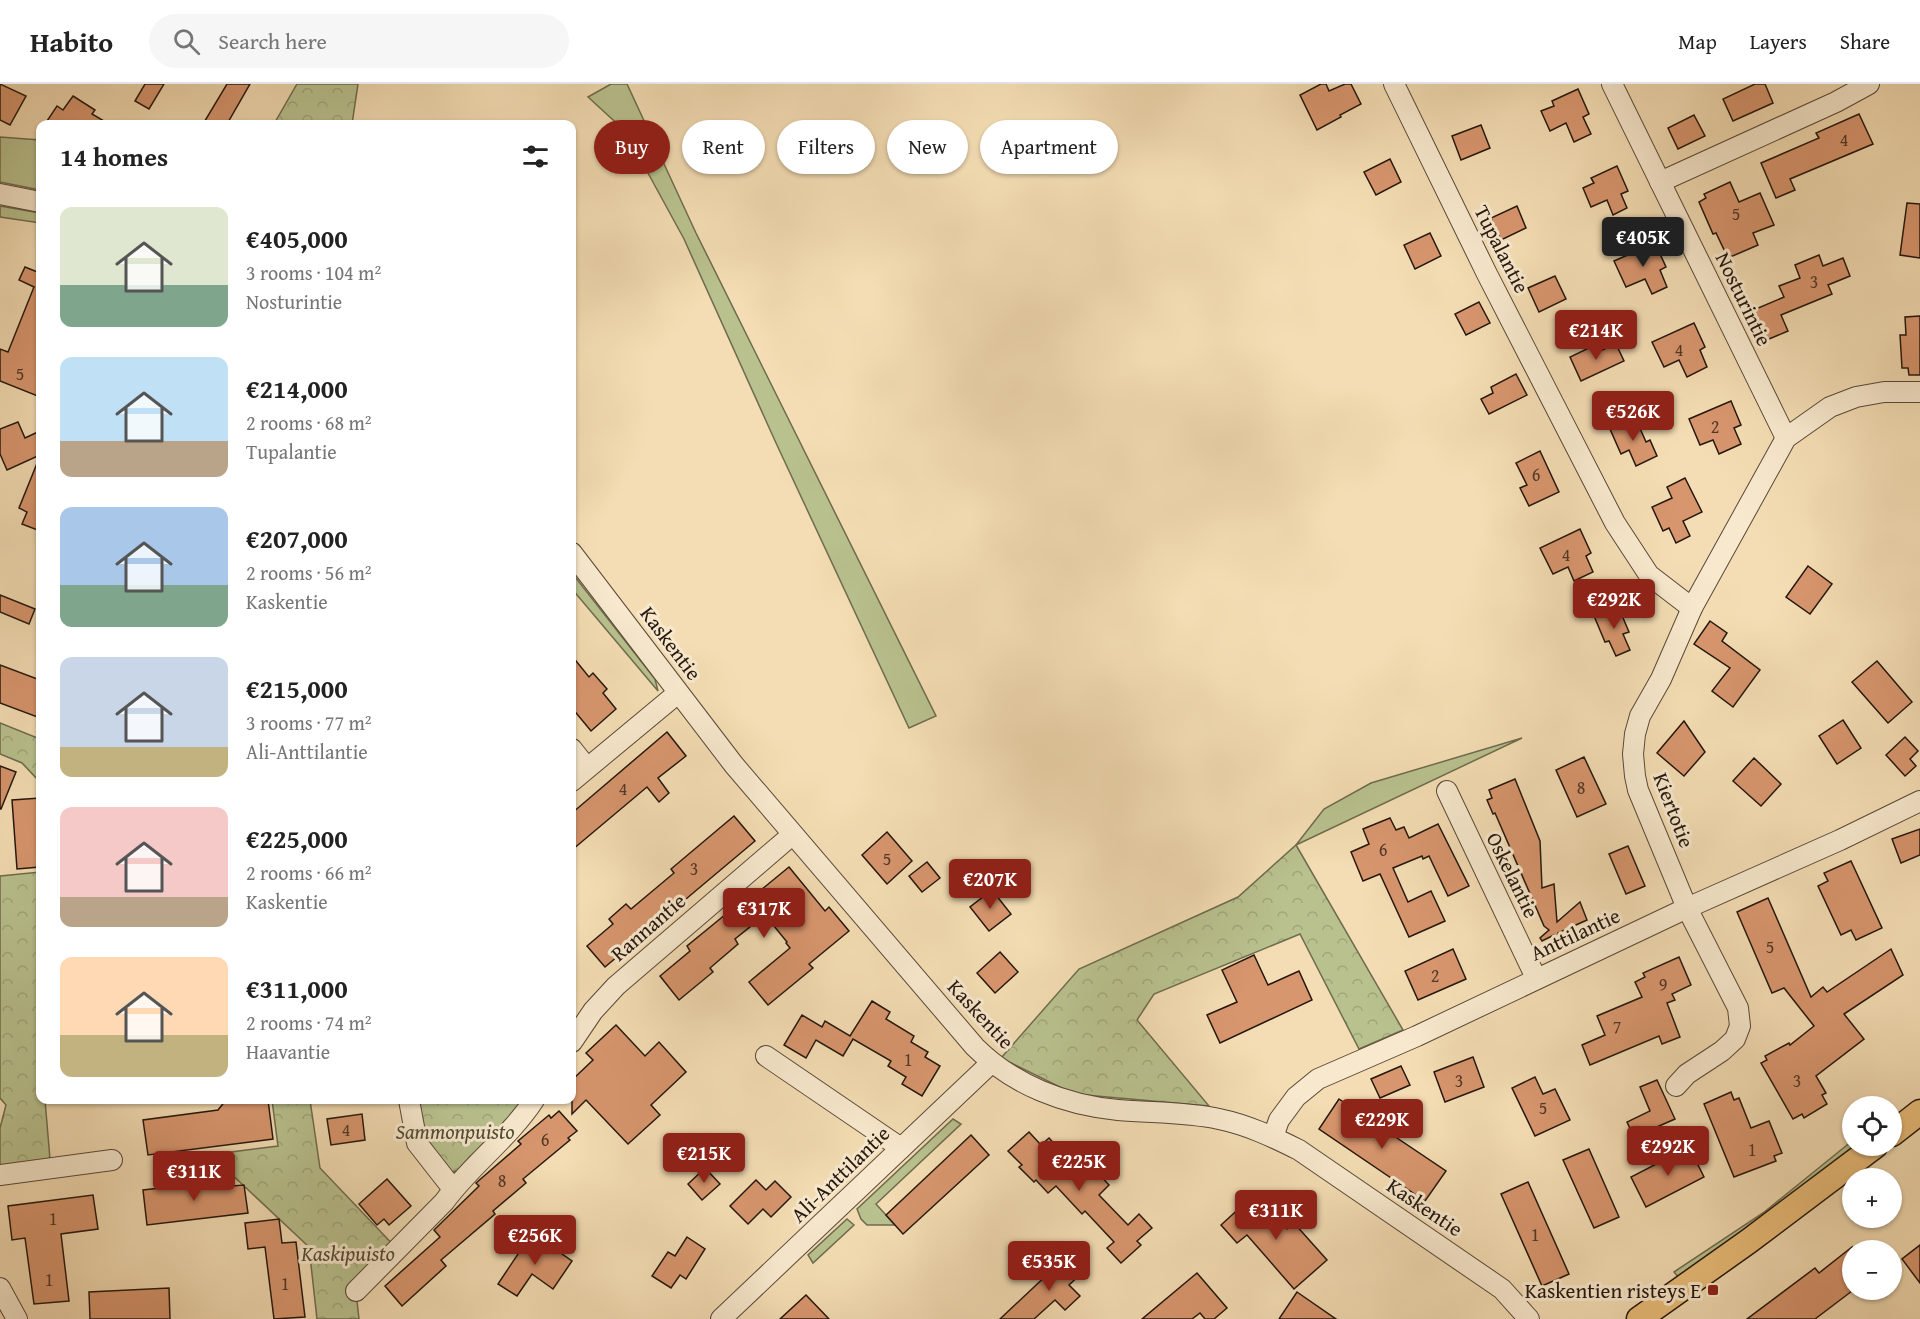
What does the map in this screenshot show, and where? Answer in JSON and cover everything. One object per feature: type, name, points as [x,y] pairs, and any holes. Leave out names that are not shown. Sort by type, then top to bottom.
[{"type":"main road","points":[[1902,1126],[1920,1112]]},
{"type":"main road","points":[[1639,1319],[1749,1241],[1862,1156]]},
{"type":"street","name":"Tupalantie","points":[[1394,84],[1615,523],[1649,574],[1692,608]]},
{"type":"street","name":"Nosturintie","points":[[1612,84],[1785,438]]},
{"type":"street","points":[[1660,182],[1836,102],[1869,84]]},
{"type":"street","points":[[0,194],[36,201]]},
{"type":"street","name":"Kiertotie","points":[[1677,1086],[1687,1074],[1722,1051],[1735,1039],[1740,1026],[1738,1008],[1687,908],[1638,790],[1633,754],[1640,716],[1661,678],[1692,608],[1785,438],[1830,407],[1856,397],[1884,392],[1920,392]]},
{"type":"street","name":"Kaskentie","points":[[576,558],[678,693],[792,835],[991,1064],[1023,1083],[1062,1100],[1116,1110],[1186,1114],[1218,1119],[1251,1127],[1273,1137],[1299,1150],[1494,1284],[1515,1302],[1529,1319]]},
{"type":"street","points":[[576,778],[678,693]]},
{"type":"street","points":[[576,754],[587,768]]},
{"type":"street","name":"Oskelantie","points":[[1447,791],[1536,978]]},
{"type":"street","name":"Anttilantie","points":[[1273,1137],[1279,1120],[1296,1097],[1318,1079],[1344,1069],[1687,908],[1840,840],[1920,801]]},
{"type":"street","name":"Rannantie","points":[[576,1036],[593,1011],[616,986],[792,835]]},
{"type":"street","points":[[766,1056],[901,1148]]},
{"type":"street","name":"Ali-Anttilantie","points":[[722,1319],[991,1064]]},
{"type":"street","points":[[410,1104],[417,1143],[453,1189]]},
{"type":"street","points":[[356,1291],[508,1134],[531,1104]]},
{"type":"street","points":[[0,1175],[112,1160]]},
{"type":"street","points":[[0,1288],[17,1319]]},
{"type":"green space","points":[[297,84],[358,84],[353,120],[276,120]]},
{"type":"green space","points":[[611,84],[627,84],[644,120],[613,120],[588,97]]},
{"type":"green space","points":[[0,137],[36,140],[36,189],[0,182]]},
{"type":"green space","points":[[648,174],[669,174],[936,716],[909,728],[684,239]]},
{"type":"green space","points":[[0,206],[36,212],[36,222],[0,217]]},
{"type":"green space","points":[[576,578],[655,679],[658,691],[576,594]]},
{"type":"green space","points":[[0,723],[36,737],[36,778],[22,763],[0,754]]},
{"type":"green space","points":[[1522,738],[1296,845],[1324,809],[1371,783]]},
{"type":"green space","points":[[1296,845],[1403,1030],[1359,1049],[1300,934],[1154,994],[1137,1020],[1209,1106],[1074,1094],[1001,1058],[1079,969],[1238,897]]},
{"type":"green space","points":[[36,872],[36,1104],[45,1104],[50,1159],[0,1166],[0,1128],[6,1105],[0,1098],[0,876]]},
{"type":"green space","name":"Kaskipuisto","points":[[273,1104],[311,1104],[320,1168],[401,1253],[357,1301],[359,1319],[317,1319],[309,1247],[227,1170],[224,1153],[278,1146]]},
{"type":"green space","name":"Sammonpuisto","points":[[418,1104],[521,1104],[511,1118],[459,1170],[453,1172],[448,1170],[427,1147]]},
{"type":"green space","points":[[953,1119],[961,1124],[876,1204],[895,1225],[867,1225],[861,1219],[857,1209]]},
{"type":"green space","points":[[1842,1149],[1842,1156],[1846,1156],[1679,1278],[1674,1272],[1763,1213]]},
{"type":"green space","points":[[847,1219],[854,1225],[813,1263],[808,1255]]},
{"type":"building","points":[[0,84],[26,96],[10,125],[0,120]]},
{"type":"building","points":[[145,84],[164,84],[149,109],[135,101]]},
{"type":"building","points":[[227,84],[250,84],[229,120],[205,120]]},
{"type":"building","points":[[1321,84],[1326,84],[1329,91],[1345,84],[1351,84],[1361,104],[1317,130],[1300,95]]},
{"type":"building","points":[[1755,84],[1765,84],[1773,103],[1733,121],[1723,99]]},
{"type":"building","points":[[1578,89],[1589,114],[1583,117],[1591,134],[1574,142],[1566,123],[1550,131],[1541,111],[1554,106],[1552,101]]},
{"type":"building","points":[[73,96],[95,110],[92,114],[102,120],[48,120],[57,106],[63,110]]},
{"type":"building","points":[[1859,114],[1873,144],[1790,179],[1795,190],[1776,198],[1761,163],[1819,138],[1816,133]]},
{"type":"building","points":[[1694,115],[1705,136],[1678,149],[1668,128]]},
{"type":"building","points":[[1481,125],[1490,148],[1461,160],[1452,136]]},
{"type":"building","points":[[1390,159],[1401,182],[1376,195],[1364,172]]},
{"type":"building","points":[[1617,166],[1628,191],[1621,194],[1627,208],[1613,215],[1607,200],[1591,207],[1583,188],[1594,183],[1591,178]]},
{"type":"building","points":[[1730,182],[1739,202],[1760,193],[1774,225],[1753,233],[1758,245],[1728,258],[1716,233],[1713,234],[1699,202],[1706,198],[1704,194]]},
{"type":"building","points":[[1907,203],[1920,204],[1920,258],[1900,255]]},
{"type":"building","points":[[1517,206],[1526,228],[1501,240],[1491,218]]},
{"type":"building","points":[[1430,233],[1441,256],[1415,269],[1404,245]]},
{"type":"building","points":[[1655,243],[1666,267],[1660,270],[1667,287],[1652,294],[1645,279],[1626,287],[1614,261]]},
{"type":"building","points":[[1819,255],[1823,266],[1843,258],[1850,276],[1828,285],[1832,294],[1781,315],[1788,331],[1762,342],[1749,312],[1784,297],[1779,286],[1800,278],[1795,265]]},
{"type":"building","points":[[25,267],[36,271],[36,395],[0,381],[0,349],[8,352],[34,287],[19,280]]},
{"type":"building","points":[[1555,276],[1566,299],[1539,312],[1528,288]]},
{"type":"building","points":[[1479,302],[1490,323],[1466,335],[1455,314]]},
{"type":"building","points":[[1920,316],[1920,375],[1909,375],[1908,368],[1902,368],[1900,335],[1906,335],[1905,317]]},
{"type":"building","points":[[1694,323],[1705,347],[1700,350],[1707,367],[1687,377],[1679,360],[1664,367],[1652,342]]},
{"type":"building","points":[[1597,344],[1600,351],[1616,344],[1624,361],[1581,381],[1570,357]]},
{"type":"building","points":[[1516,374],[1527,395],[1489,414],[1481,399],[1493,393],[1491,387]]},
{"type":"building","points":[[1731,401],[1741,425],[1734,428],[1741,444],[1719,454],[1713,440],[1700,445],[1689,419]]},
{"type":"building","points":[[1635,417],[1646,442],[1650,440],[1657,456],[1636,466],[1629,450],[1621,454],[1610,429]]},
{"type":"building","points":[[18,422],[25,438],[36,433],[36,457],[7,470],[0,454],[0,429]]},
{"type":"building","points":[[1540,451],[1559,492],[1529,506],[1520,488],[1527,485],[1516,463]]},
{"type":"building","points":[[36,466],[36,529],[22,524],[27,512],[19,508]]},
{"type":"building","points":[[1685,478],[1702,512],[1683,521],[1690,536],[1676,543],[1669,528],[1663,531],[1652,507],[1672,498],[1667,487]]},
{"type":"building","points":[[1580,529],[1591,553],[1586,556],[1593,572],[1574,581],[1568,567],[1553,574],[1540,548]]},
{"type":"building","points":[[1808,566],[1832,584],[1810,614],[1786,597]]},
{"type":"building","points":[[0,595],[35,609],[29,624],[0,612]]},
{"type":"building","points":[[1618,606],[1629,632],[1623,634],[1630,650],[1616,656],[1609,641],[1605,642],[1594,616]]},
{"type":"building","points":[[1710,621],[1727,633],[1722,641],[1760,670],[1733,707],[1712,691],[1730,668],[1694,644]]},
{"type":"building","points":[[576,661],[589,677],[593,673],[607,689],[603,693],[616,709],[591,731],[576,713]]},
{"type":"building","points":[[1877,661],[1912,702],[1888,723],[1852,682]]},
{"type":"building","points":[[0,665],[36,678],[36,716],[0,703]]},
{"type":"building","points":[[1843,720],[1861,748],[1837,764],[1819,736]]},
{"type":"building","points":[[1684,721],[1705,752],[1684,776],[1657,753]]},
{"type":"building","points":[[667,732],[686,756],[658,778],[669,793],[659,802],[647,787],[576,847],[576,810]]},
{"type":"building","points":[[1905,737],[1918,751],[1910,759],[1916,766],[1905,776],[1886,755]]},
{"type":"building","points":[[1584,757],[1606,804],[1577,817],[1556,770]]},
{"type":"building","points":[[1754,758],[1781,784],[1761,806],[1733,781]]},
{"type":"building","points":[[0,766],[16,772],[1,809],[0,809]]},
{"type":"building","points":[[1515,779],[1540,841],[1542,888],[1554,884],[1557,922],[1580,902],[1587,920],[1558,933],[1559,941],[1554,935],[1542,941],[1540,938],[1549,930],[1544,926],[1495,813],[1493,814],[1487,800],[1492,798],[1489,790]]},
{"type":"building","points":[[36,798],[36,867],[17,869],[12,800]]},
{"type":"building","points":[[734,816],[755,841],[605,967],[587,946],[613,924],[609,919],[626,904],[631,909],[674,873],[671,869]]},
{"type":"building","points":[[1390,818],[1396,830],[1404,827],[1409,838],[1438,824],[1469,886],[1448,896],[1429,856],[1423,859],[1422,856],[1393,868],[1408,902],[1431,891],[1445,921],[1409,937],[1380,874],[1363,881],[1351,852],[1369,844],[1363,829]]},
{"type":"building","points":[[1920,829],[1920,855],[1901,863],[1892,839]]},
{"type":"building","points":[[887,832],[912,861],[887,884],[862,855]]},
{"type":"building","points":[[1628,846],[1645,886],[1626,894],[1609,854]]},
{"type":"building","points":[[1851,861],[1882,928],[1856,940],[1851,930],[1841,935],[1818,886],[1828,881],[1824,873]]},
{"type":"building","points":[[927,862],[940,878],[922,892],[909,876]]},
{"type":"building","points":[[789,867],[825,911],[829,907],[849,931],[809,964],[813,968],[768,1005],[749,982],[790,948],[765,915],[735,939],[738,944],[710,968],[713,972],[679,1000],[660,976],[690,951],[687,946]]},
{"type":"building","points":[[992,890],[1011,914],[989,931],[970,907]]},
{"type":"building","points":[[1768,898],[1811,997],[1823,987],[1827,992],[1891,949],[1903,975],[1844,1014],[1864,1039],[1816,1076],[1826,1093],[1822,1095],[1827,1104],[1804,1118],[1802,1114],[1793,1119],[1761,1063],[1767,1060],[1765,1056],[1789,1043],[1790,1045],[1814,1026],[1784,988],[1772,993],[1737,912]]},
{"type":"building","points":[[1453,949],[1466,979],[1418,1000],[1405,971]]},
{"type":"building","points":[[1000,952],[1018,972],[995,993],[977,973]]},
{"type":"building","points":[[1254,955],[1268,985],[1299,971],[1312,1000],[1220,1043],[1207,1015],[1237,1002],[1222,970]]},
{"type":"building","points":[[1679,957],[1691,985],[1672,994],[1675,1000],[1667,1003],[1680,1037],[1662,1044],[1659,1036],[1590,1065],[1582,1045],[1605,1035],[1597,1016],[1642,997],[1635,982],[1645,977],[1643,973]]},
{"type":"building","points":[[872,1001],[890,1012],[886,1019],[914,1036],[911,1042],[928,1052],[925,1057],[940,1066],[922,1096],[902,1084],[906,1077],[888,1066],[891,1061],[853,1039],[843,1056],[816,1040],[806,1058],[784,1045],[802,1015],[822,1027],[825,1021],[850,1036]]},
{"type":"building","points":[[616,1025],[645,1056],[659,1042],[686,1072],[651,1105],[660,1115],[628,1144],[586,1100],[572,1114],[572,1104],[576,1104],[576,1076],[593,1060],[586,1053]]},
{"type":"building","points":[[1473,1057],[1484,1087],[1445,1102],[1434,1072]]},
{"type":"building","points":[[1401,1066],[1410,1085],[1380,1098],[1371,1079]]},
{"type":"building","points":[[1535,1077],[1543,1094],[1555,1089],[1570,1120],[1535,1136],[1512,1088]]},
{"type":"building","points":[[1657,1080],[1675,1119],[1634,1137],[1627,1122],[1650,1111],[1640,1087]]},
{"type":"building","points":[[1731,1092],[1734,1100],[1739,1098],[1751,1128],[1769,1121],[1782,1153],[1774,1156],[1776,1161],[1734,1177],[1704,1104]]},
{"type":"building","points":[[1339,1099],[1446,1171],[1425,1201],[1319,1129]]},
{"type":"building","points":[[223,1104],[269,1104],[273,1139],[148,1155],[143,1120],[218,1110]]},
{"type":"building","points":[[559,1111],[577,1131],[568,1138],[570,1140],[523,1179],[526,1183],[493,1211],[495,1214],[441,1260],[446,1266],[402,1306],[385,1286],[440,1237],[434,1230],[479,1186],[476,1183],[521,1144],[518,1141],[549,1115],[551,1118]]},
{"type":"building","points":[[362,1114],[365,1140],[331,1145],[327,1119]]},
{"type":"building","points":[[1029,1132],[1041,1145],[1049,1138],[1075,1166],[1077,1164],[1090,1178],[1097,1172],[1109,1185],[1099,1195],[1128,1225],[1139,1214],[1152,1228],[1137,1241],[1141,1245],[1121,1263],[1107,1248],[1114,1242],[1085,1211],[1082,1214],[1056,1186],[1048,1193],[1019,1167],[1022,1165],[1008,1151]]},
{"type":"building","points":[[971,1135],[989,1155],[903,1234],[886,1215]]},
{"type":"building","points":[[1689,1147],[1704,1177],[1646,1207],[1631,1177]]},
{"type":"building","points":[[1589,1149],[1619,1217],[1594,1228],[1563,1160]]},
{"type":"building","points":[[705,1168],[720,1184],[702,1200],[688,1184]]},
{"type":"building","points":[[387,1179],[411,1206],[389,1225],[384,1219],[377,1225],[359,1204]]},
{"type":"building","points":[[231,1180],[232,1186],[244,1185],[248,1213],[147,1225],[143,1190]]},
{"type":"building","points":[[756,1180],[766,1190],[775,1181],[791,1197],[771,1217],[763,1209],[748,1224],[730,1206]]},
{"type":"building","points":[[1528,1182],[1569,1274],[1542,1286],[1501,1194]]},
{"type":"building","points":[[1255,1194],[1287,1229],[1294,1223],[1327,1260],[1294,1289],[1247,1235],[1237,1243],[1221,1225]]},
{"type":"building","points":[[93,1195],[98,1229],[61,1234],[69,1301],[34,1304],[25,1238],[12,1240],[8,1206]]},
{"type":"building","points":[[279,1219],[282,1243],[296,1242],[305,1317],[274,1319],[265,1247],[248,1249],[245,1223]]},
{"type":"building","points":[[532,1233],[572,1261],[553,1289],[532,1274],[517,1296],[498,1284]]},
{"type":"building","points":[[687,1237],[705,1249],[686,1279],[680,1275],[671,1288],[652,1276],[668,1252],[675,1256]]},
{"type":"building","points":[[1920,1245],[1920,1283],[1902,1259]]},
{"type":"building","points":[[1068,1255],[1084,1271],[1069,1285],[1080,1296],[1065,1310],[1055,1300],[1034,1319],[1000,1319]]},
{"type":"building","points":[[1842,1255],[1842,1299],[1815,1319],[1747,1319],[1815,1268],[1819,1273]]},
{"type":"building","points":[[1197,1273],[1227,1308],[1214,1319],[1205,1319],[1200,1313],[1192,1319],[1142,1319]]},
{"type":"building","points":[[169,1288],[170,1319],[90,1319],[89,1292]]},
{"type":"building","points":[[1297,1292],[1336,1319],[1279,1319]]},
{"type":"building","points":[[806,1295],[829,1319],[780,1319]]},
{"type":"place","name":"Kaskentien risteys E","points":[[1713,1290]]}]
